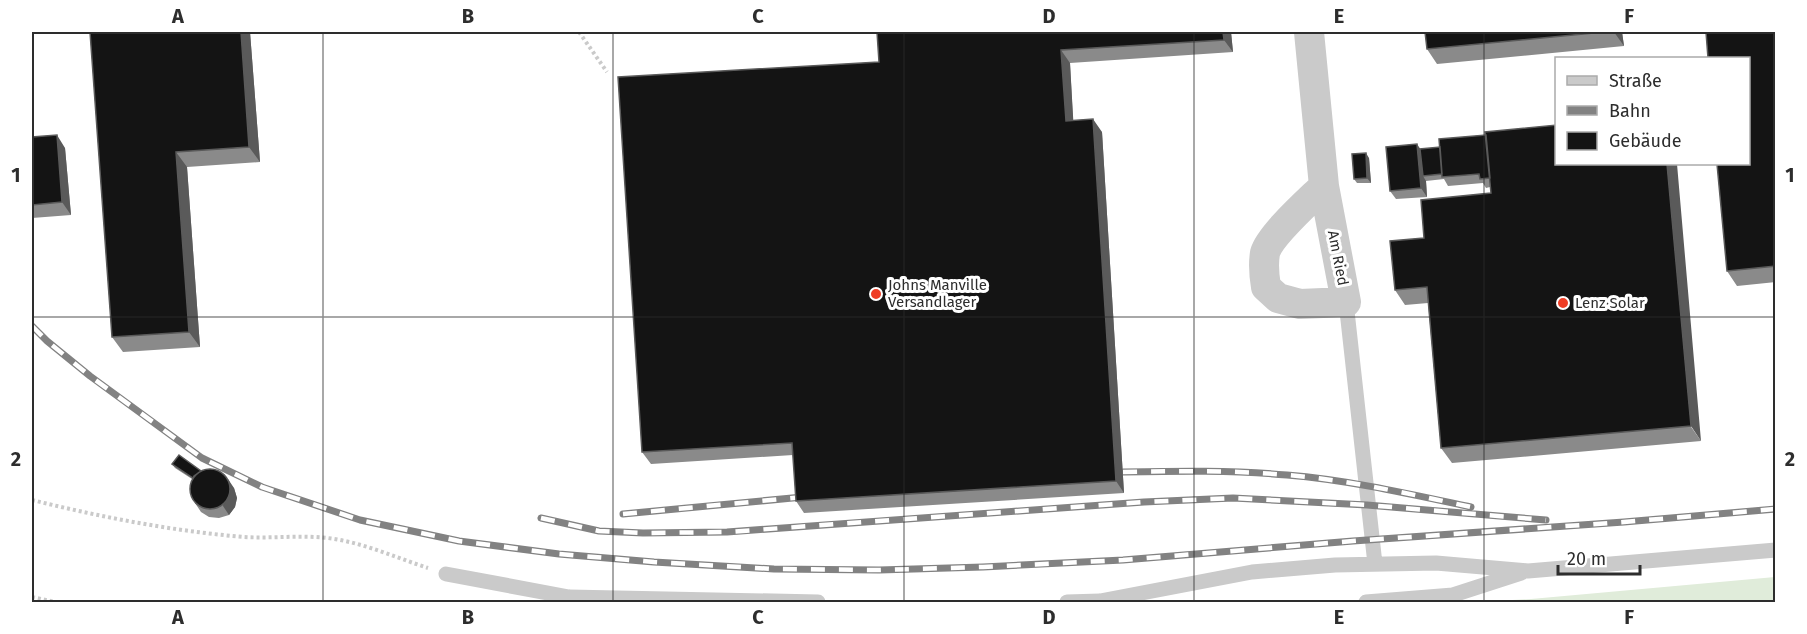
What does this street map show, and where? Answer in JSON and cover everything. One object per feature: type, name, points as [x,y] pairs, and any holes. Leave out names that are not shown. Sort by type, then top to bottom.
[{"type":"street","name":"Am Ried","points":[[1309,32],[1324,186],[1346,302],[1300,304],[1278,298],[1266,286],[1263,268],[1266,251],[1278,231],[1324,186]]},
{"type":"lane","points":[[1346,302],[1375,564]]},
{"type":"lane","points":[[1067,603],[1103,602],[1252,572],[1335,565],[1436,563],[1528,571],[1776,550]]},
{"type":"lane","points":[[1366,603],[1453,595],[1528,571]]},
{"type":"lane","points":[[446,574],[569,597],[818,603]]},
{"type":"path","points":[[579,32],[608,72]]},
{"type":"path","points":[[32,500],[141,524],[209,533],[247,537],[317,537],[344,541],[446,574]]},
{"type":"path","points":[[32,597],[55,603]]},
{"type":"green space","points":[[1775,577],[1775,602],[1476,602],[1531,599]]},
{"type":"building","points":[[90,32],[241,32],[249,147],[176,152],[189,332],[112,337]]},
{"type":"building","name":"Johns Manville Versandlager","points":[[877,32],[1223,32],[1224,40],[1061,50],[1066,121],[1093,119],[1116,481],[796,501],[792,443],[642,452],[618,77],[879,62]]},
{"type":"building","points":[[1425,32],[1604,32],[1427,49]]},
{"type":"building","points":[[1706,32],[1776,32],[1776,266],[1727,271],[1717,165],[1750,165],[1750,57],[1708,57]]},
{"type":"building","name":"Lenz Solar","points":[[1555,125],[1555,165],[1667,165],[1691,426],[1441,448],[1427,287],[1395,290],[1390,241],[1424,238],[1421,200],[1491,193],[1485,132]]},
{"type":"building","points":[[57,135],[62,202],[32,205],[32,137]]},
{"type":"building","points":[[1486,135],[1490,178],[1480,179],[1479,174],[1442,177],[1439,139]]},
{"type":"building","points":[[1417,144],[1421,188],[1390,191],[1386,147]]},
{"type":"building","points":[[1440,147],[1442,174],[1423,176],[1420,149]]},
{"type":"building","points":[[1366,153],[1367,178],[1354,179],[1352,154]]},
{"type":"building","points":[[179,455],[201,471],[193,478],[172,464]]},
{"type":"building","points":[[210,469],[218,470],[224,475],[229,481],[229,497],[224,503],[218,508],[210,509],[202,508],[196,503],[191,497],[190,489],[191,481],[196,475],[202,470]]},
{"type":"railway","points":[[32,326],[90,376],[202,458],[262,487],[360,520],[459,541],[559,554],[774,569],[879,570],[983,567],[1123,560],[1776,509]]},
{"type":"railway","points":[[1123,472],[1266,473],[1310,477],[1379,488],[1471,507]]},
{"type":"railway","points":[[623,514],[803,497]]},
{"type":"railway","points":[[541,518],[599,531],[727,532],[1144,502],[1233,498],[1367,505],[1546,520]]},
{"type":"place","name":"Johns Manville Versandlager","points":[[876,294]]},
{"type":"place","name":"Lenz Solar","points":[[1563,303]]}]
